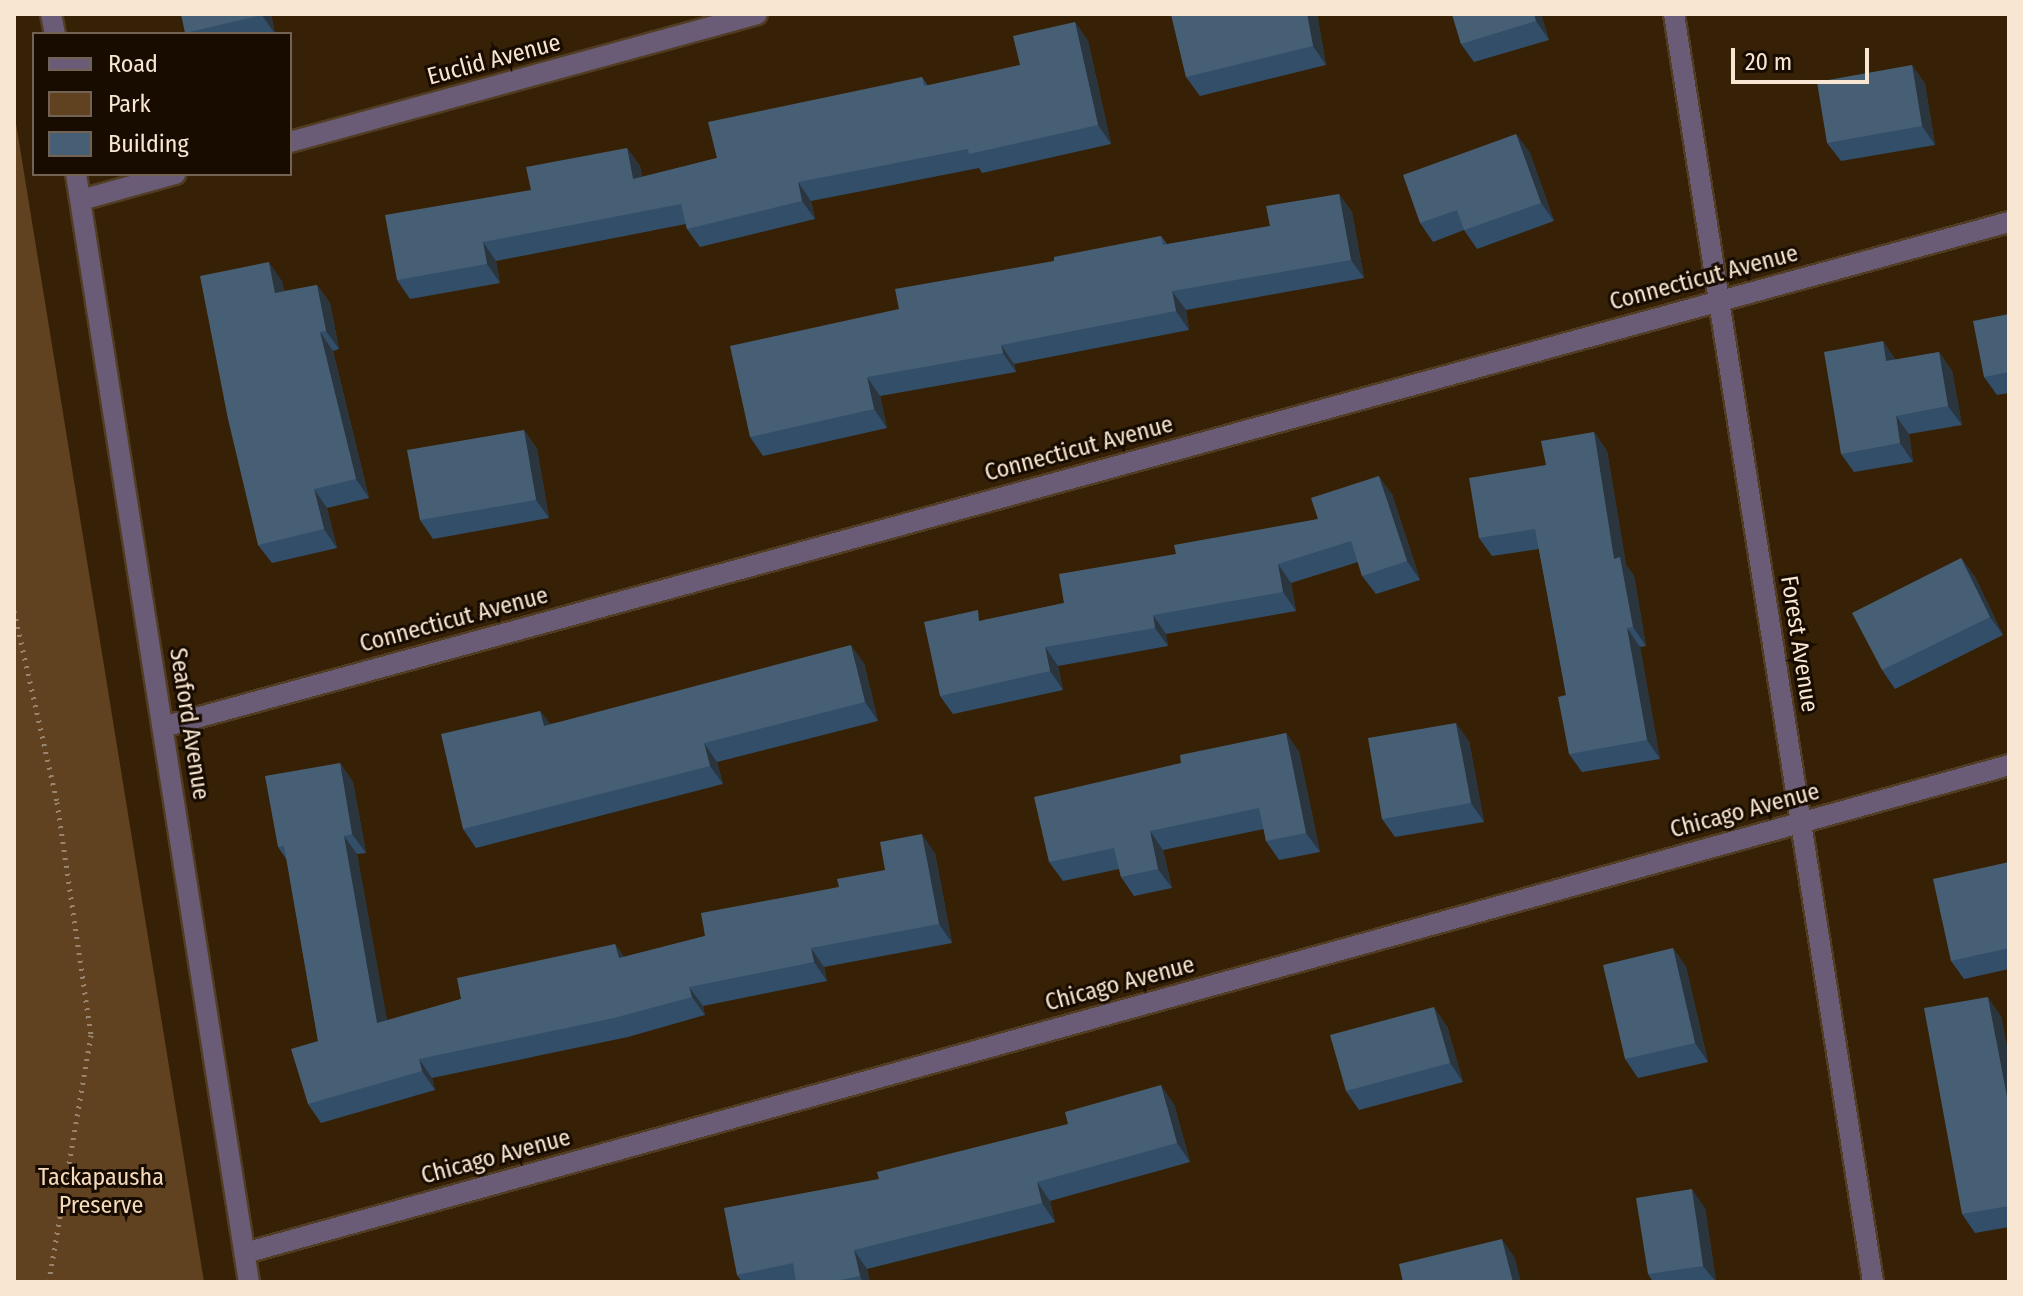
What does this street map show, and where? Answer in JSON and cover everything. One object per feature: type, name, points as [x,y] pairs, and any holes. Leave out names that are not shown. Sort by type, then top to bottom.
[{"type":"street","name":"Euclid Avenue","points":[[292,141],[757,14]]},
{"type":"street","name":"Forest Avenue","points":[[1674,14],[1873,1282]]},
{"type":"street","name":"Seaford Avenue","points":[[76,176],[249,1282]]},
{"type":"street","points":[[81,200],[168,176]]},
{"type":"street","name":"Connecticut Avenue","points":[[163,727],[2009,222]]},
{"type":"street","name":"Chicago Avenue","points":[[245,1253],[2009,765]]},
{"type":"path","points":[[14,611],[57,802],[91,1035],[49,1282]]},
{"type":"green space","name":"Tackapausha Preserve","points":[[14,111],[204,1282],[14,1282]]},
{"type":"building","points":[[181,14],[262,14],[189,32],[185,32]]},
{"type":"building","points":[[1171,14],[1307,14],[1313,46],[1186,77]]},
{"type":"building","points":[[1452,14],[1534,14],[1536,21],[1461,44]]},
{"type":"building","points":[[1075,22],[1098,125],[969,154],[968,149],[798,182],[802,201],[687,229],[681,204],[483,242],[487,264],[397,280],[385,215],[531,190],[526,167],[627,148],[633,179],[717,158],[708,122],[922,77],[924,86],[1020,65],[1013,36]]},
{"type":"building","points":[[1912,65],[1922,126],[1827,143],[1817,82]]},
{"type":"building","points":[[1516,134],[1541,203],[1464,230],[1457,210],[1420,223],[1403,175]]},
{"type":"building","points":[[1339,194],[1351,260],[1172,291],[1176,311],[1001,345],[1003,353],[867,377],[874,409],[750,437],[730,346],[899,309],[895,289],[1054,261],[1054,257],[1161,236],[1163,245],[1270,226],[1266,206]]},
{"type":"building","points":[[269,262],[275,293],[317,285],[326,331],[320,332],[356,479],[314,489],[324,529],[258,545],[228,419],[200,276]]},
{"type":"building","points":[[2009,314],[2009,372],[1984,377],[1973,321]]},
{"type":"building","points":[[1883,341],[1886,361],[1939,352],[1948,406],[1896,416],[1900,443],[1841,454],[1824,352]]},
{"type":"building","points":[[524,430],[536,500],[420,520],[407,450]]},
{"type":"building","points":[[1594,432],[1614,559],[1620,557],[1633,627],[1627,628],[1647,740],[1569,754],[1558,697],[1566,695],[1535,529],[1479,538],[1469,478],[1546,465],[1541,441]]},
{"type":"building","points":[[1379,476],[1407,561],[1362,576],[1351,541],[1278,564],[1283,592],[1153,615],[1155,628],[1045,647],[1050,671],[940,696],[924,622],[978,610],[979,621],[1064,603],[1059,574],[1176,554],[1174,545],[1318,519],[1311,498]]},
{"type":"building","points":[[1961,558],[1990,617],[1882,670],[1852,613]]},
{"type":"building","points":[[851,645],[865,702],[704,743],[710,766],[463,829],[441,734],[540,711],[544,726]]},
{"type":"building","points":[[1456,723],[1471,803],[1382,819],[1368,738]]},
{"type":"building","points":[[1286,733],[1306,833],[1266,841],[1259,808],[1150,831],[1158,869],[1121,877],[1114,848],[1049,862],[1034,797],[1181,763],[1180,755]]},
{"type":"building","points":[[340,763],[352,834],[344,836],[377,1023],[461,999],[457,978],[615,944],[619,958],[705,936],[701,913],[839,887],[837,879],[885,870],[880,842],[922,834],[939,924],[811,948],[814,962],[689,987],[692,997],[614,1018],[419,1059],[422,1071],[308,1104],[291,1049],[318,1041],[284,846],[278,847],[265,776]]},
{"type":"building","points":[[2009,862],[2009,948],[1951,961],[1933,879]]},
{"type":"building","points":[[1673,948],[1695,1043],[1625,1059],[1603,965]]},
{"type":"building","points":[[1988,997],[2009,1108],[2009,1206],[1962,1214],[1924,1008]]},
{"type":"building","points":[[1434,1007],[1450,1063],[1346,1091],[1330,1035]]},
{"type":"building","points":[[1161,1085],[1177,1143],[1037,1182],[1042,1203],[854,1250],[860,1276],[830,1282],[796,1282],[793,1263],[737,1275],[724,1208],[879,1179],[877,1172],[1068,1124],[1065,1112]]},
{"type":"building","points":[[1692,1189],[1703,1266],[1648,1274],[1636,1198]]},
{"type":"building","points":[[1502,1239],[1513,1282],[1403,1282],[1399,1264]]}]
